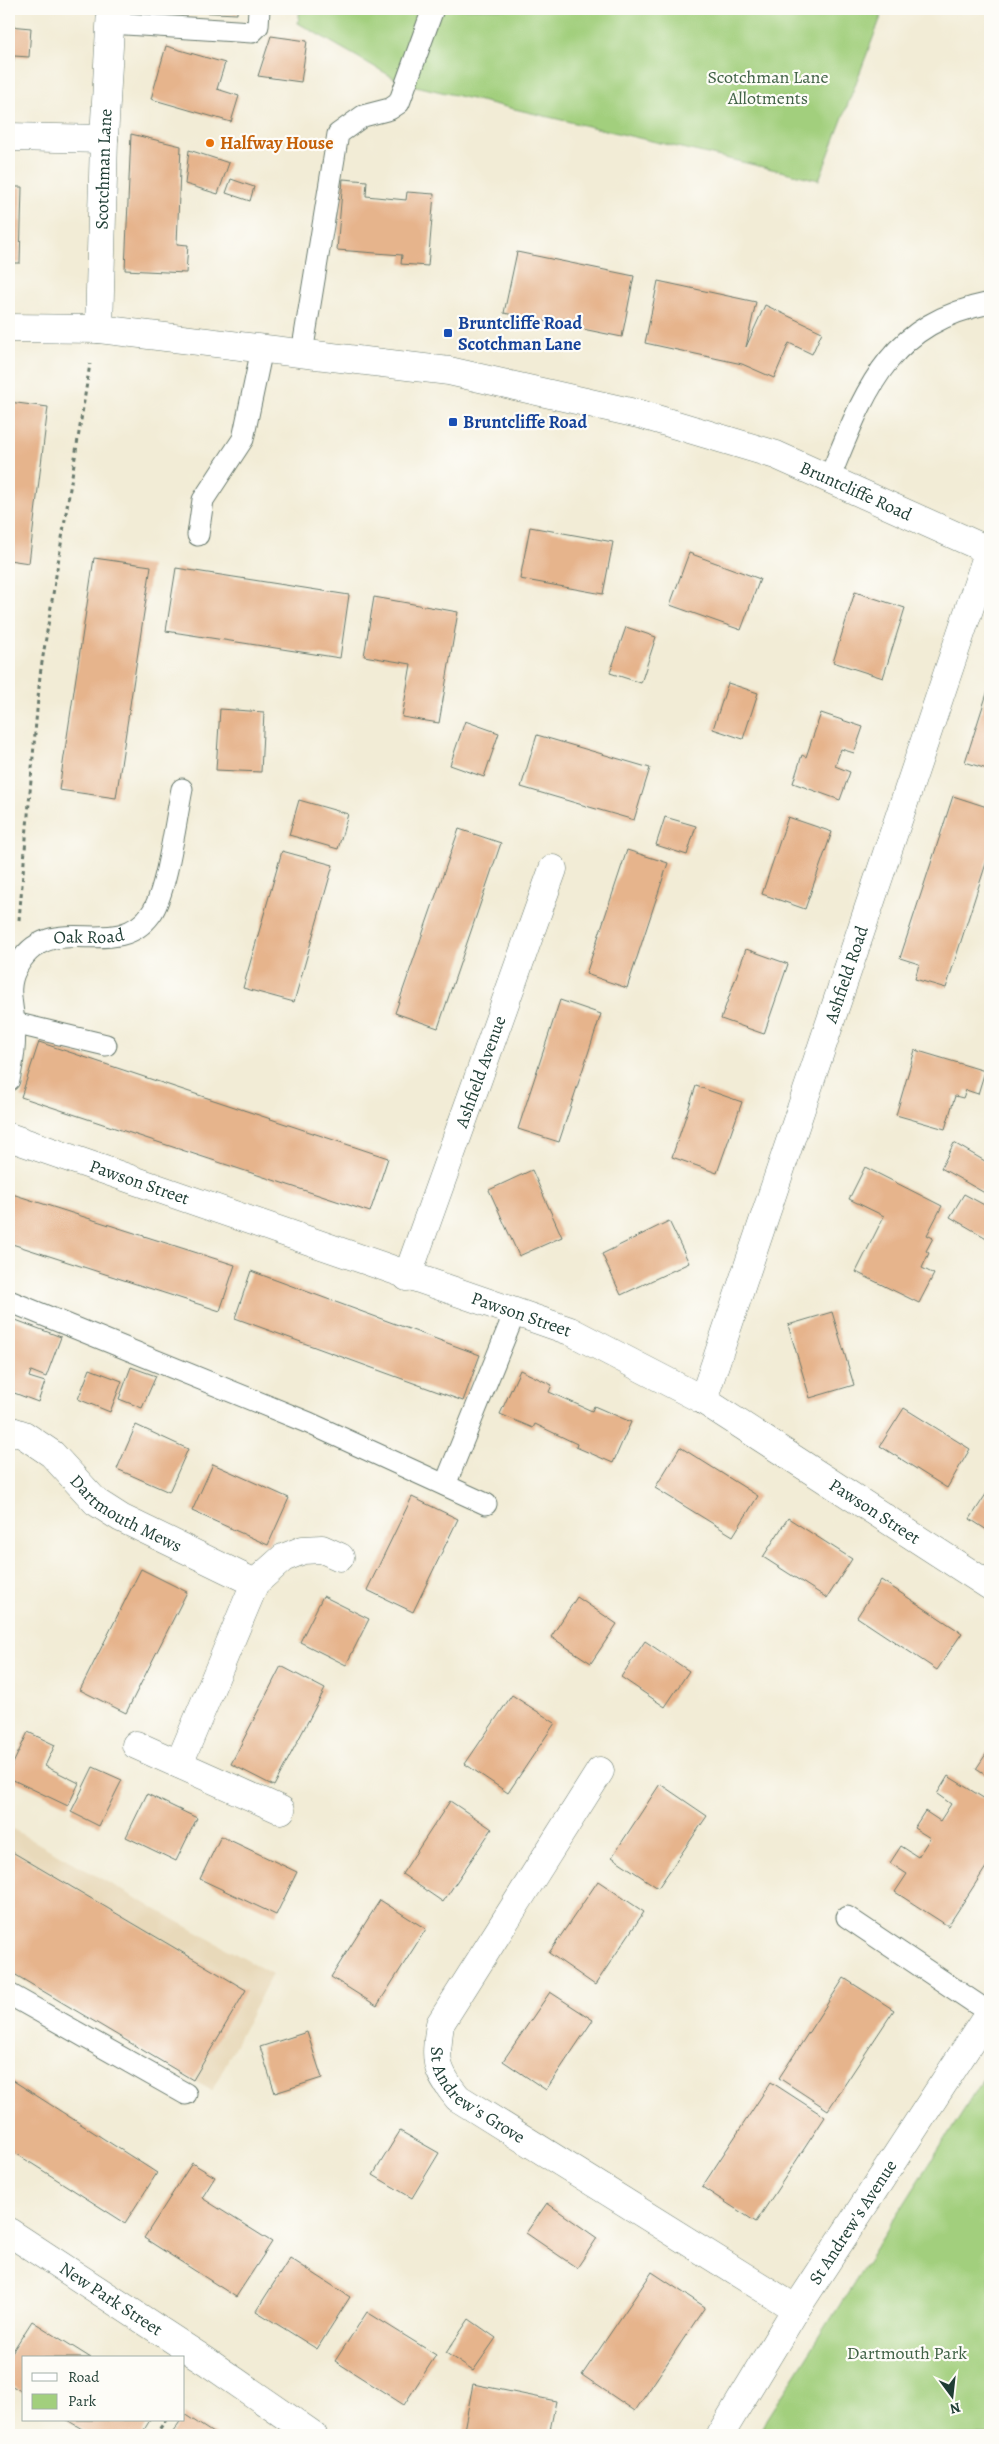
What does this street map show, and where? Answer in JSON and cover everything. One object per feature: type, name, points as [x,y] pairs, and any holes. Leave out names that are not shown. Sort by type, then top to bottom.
[{"type":"street","name":"Scotchman Lane","points":[[99,329],[104,139],[111,16]]},
{"type":"street","points":[[9,137],[104,139]]},
{"type":"street","name":"Bruntcliffe Road","points":[[9,328],[99,329],[449,371],[643,415],[776,455],[989,551]]},
{"type":"street","name":"Ashfield Road","points":[[703,1400],[989,551]]},
{"type":"street","name":"Ashfield Avenue","points":[[407,1277],[553,869]]},
{"type":"street","name":"Pawson Street","points":[[9,1137],[407,1277],[570,1331],[703,1400],[990,1586]]},
{"type":"street","name":"Dartmouth Mews","points":[[9,1430],[24,1435],[52,1454],[96,1502],[121,1518],[256,1582]]},
{"type":"street","points":[[179,1764],[256,1582],[283,1558],[302,1550],[322,1549],[340,1557]]},
{"type":"street","points":[[136,1745],[280,1810]]},
{"type":"street","name":"St Andrew's Grove","points":[[600,1772],[440,2024],[435,2055],[443,2079],[458,2098],[796,2309]]},
{"type":"street","name":"St Andrew's Avenue","points":[[720,2435],[796,2309],[990,2012]]},
{"type":"street","name":"New Park Street","points":[[9,2232],[206,2361],[314,2435]]},
{"type":"lane","points":[[111,16],[252,32],[258,26],[259,9]]},
{"type":"lane","points":[[302,353],[338,134],[363,116],[390,109],[399,103],[433,9]]},
{"type":"lane","points":[[829,479],[862,399],[885,363],[908,339],[946,317],[990,303]]},
{"type":"lane","points":[[198,536],[203,500],[243,439],[262,349]]},
{"type":"lane","name":"Oak Road","points":[[9,1080],[15,1053],[14,1023],[9,998],[11,981],[16,968],[28,951],[46,940],[66,935],[89,938],[112,937],[134,929],[151,913],[161,889],[182,789]]},
{"type":"lane","points":[[14,1023],[106,1045]]},
{"type":"lane","points":[[9,1301],[309,1423],[486,1504]]},
{"type":"lane","points":[[445,1485],[515,1312]]},
{"type":"lane","points":[[847,1917],[990,2012]]},
{"type":"lane","points":[[9,1994],[186,2094]]},
{"type":"path","points":[[16,968],[22,876],[40,674],[86,380],[99,329]]},
{"type":"path","points":[[984,2435],[990,2414]]},
{"type":"path","points":[[155,2435],[165,2422]]},
{"type":"shaded area","points":[[9,1827],[272,1974],[212,2091],[9,1971]]},
{"type":"green space","name":"Scotchman Lane Allotments","points":[[300,9],[884,9],[819,180],[403,83],[298,23]]},
{"type":"green space","name":"Dartmouth Park","points":[[990,2069],[990,2435],[757,2435]]},
{"type":"building","points":[[173,9],[237,9],[237,14],[173,11]]},
{"type":"building","points":[[9,26],[31,28],[29,57],[14,56],[11,98],[9,97]]},
{"type":"building","points":[[271,36],[307,41],[301,82],[258,76]]},
{"type":"building","points":[[166,46],[225,63],[217,89],[239,96],[231,122],[151,99]]},
{"type":"building","points":[[131,134],[181,146],[177,244],[188,245],[186,273],[125,270]]},
{"type":"building","points":[[189,150],[229,163],[218,194],[185,184]]},
{"type":"building","points":[[231,179],[254,187],[250,201],[226,193]]},
{"type":"building","points":[[343,179],[367,181],[366,196],[406,200],[407,192],[434,194],[428,266],[401,264],[402,255],[337,250]]},
{"type":"building","points":[[9,187],[22,187],[20,263],[9,263]]},
{"type":"building","points":[[517,252],[634,276],[622,337],[504,313]]},
{"type":"building","points":[[658,281],[756,302],[746,347],[765,305],[822,332],[812,354],[789,343],[774,378],[742,364],[645,343]]},
{"type":"building","points":[[9,402],[48,407],[29,563],[9,560]]},
{"type":"building","points":[[530,527],[613,542],[603,594],[520,579]]},
{"type":"building","points":[[689,553],[760,579],[741,630],[670,605]]},
{"type":"building","points":[[94,558],[151,566],[116,798],[59,790]]},
{"type":"building","points":[[176,568],[349,595],[340,658],[166,631]]},
{"type":"building","points":[[855,592],[905,608],[883,678],[833,662]]},
{"type":"building","points":[[374,597],[458,612],[439,723],[402,717],[411,664],[364,656]]},
{"type":"building","points":[[626,627],[656,637],[641,683],[610,673]]},
{"type":"building","points":[[728,683],[758,693],[743,739],[713,729]]},
{"type":"building","points":[[990,684],[990,770],[965,762]]},
{"type":"building","points":[[220,709],[264,712],[261,772],[216,770]]},
{"type":"building","points":[[821,713],[863,727],[854,753],[841,749],[835,766],[850,772],[840,800],[793,783],[802,755],[806,757]]},
{"type":"building","points":[[465,721],[499,733],[484,777],[450,765]]},
{"type":"building","points":[[537,735],[650,768],[634,820],[521,787]]},
{"type":"building","points":[[953,796],[990,808],[990,851],[946,988],[915,979],[919,964],[900,958]]},
{"type":"building","points":[[299,800],[348,814],[338,849],[289,835]]},
{"type":"building","points":[[665,817],[696,826],[687,855],[656,845]]},
{"type":"building","points":[[788,817],[832,832],[805,909],[762,894]]},
{"type":"building","points":[[459,829],[501,843],[438,1028],[395,1013]]},
{"type":"building","points":[[627,850],[668,863],[627,988],[586,974]]},
{"type":"building","points":[[282,851],[333,865],[294,1002],[243,988]]},
{"type":"building","points":[[746,949],[788,964],[764,1034],[721,1019]]},
{"type":"building","points":[[560,1000],[601,1014],[559,1142],[518,1129]]},
{"type":"building","points":[[39,1042],[388,1158],[370,1212],[21,1097]]},
{"type":"building","points":[[915,1050],[985,1071],[978,1094],[966,1090],[963,1098],[955,1096],[945,1129],[896,1115]]},
{"type":"building","points":[[696,1086],[742,1102],[717,1173],[672,1157]]},
{"type":"building","points":[[954,1143],[990,1164],[990,1196],[941,1168]]},
{"type":"building","points":[[865,1167],[942,1206],[927,1235],[933,1238],[926,1251],[929,1253],[922,1268],[934,1274],[919,1303],[856,1272],[884,1216],[849,1199]]},
{"type":"building","points":[[532,1170],[562,1237],[519,1256],[489,1190]]},
{"type":"building","points":[[9,1193],[235,1265],[220,1311],[9,1243]]},
{"type":"building","points":[[964,1194],[990,1208],[990,1240],[950,1217]]},
{"type":"building","points":[[669,1221],[689,1263],[621,1295],[602,1254]]},
{"type":"building","points":[[251,1271],[480,1355],[463,1401],[235,1318]]},
{"type":"building","points":[[832,1312],[854,1385],[810,1398],[788,1325]]},
{"type":"building","points":[[13,1319],[61,1337],[46,1377],[31,1371],[29,1377],[45,1382],[38,1402],[9,1391],[9,1329]]},
{"type":"building","points":[[131,1367],[156,1376],[142,1408],[119,1399]]},
{"type":"building","points":[[90,1369],[122,1381],[110,1412],[78,1399]]},
{"type":"building","points":[[520,1370],[552,1385],[549,1392],[592,1411],[594,1406],[631,1422],[613,1463],[576,1447],[577,1444],[535,1424],[533,1428],[500,1414]]},
{"type":"building","points":[[904,1408],[970,1449],[947,1488],[880,1446]]},
{"type":"building","points":[[136,1425],[188,1449],[169,1492],[117,1469]]},
{"type":"building","points":[[680,1447],[758,1496],[733,1536],[655,1488]]},
{"type":"building","points":[[213,1464],[289,1498],[268,1545],[192,1511]]},
{"type":"building","points":[[990,1488],[990,1532],[970,1519]]},
{"type":"building","points":[[412,1497],[458,1519],[413,1612],[367,1590]]},
{"type":"building","points":[[788,1518],[852,1559],[827,1598],[763,1557]]},
{"type":"building","points":[[141,1569],[187,1592],[126,1713],[80,1690]]},
{"type":"building","points":[[881,1580],[962,1633],[937,1670],[857,1617]]},
{"type":"building","points":[[323,1596],[369,1619],[346,1665],[300,1642]]},
{"type":"building","points":[[577,1597],[617,1624],[591,1663],[551,1637]]},
{"type":"building","points":[[645,1641],[689,1671],[665,1707],[621,1677]]},
{"type":"building","points":[[281,1666],[325,1689],[274,1786],[231,1764]]},
{"type":"building","points":[[512,1695],[555,1723],[508,1793],[465,1764]]},
{"type":"building","points":[[28,1732],[55,1745],[45,1766],[79,1783],[68,1806],[9,1778],[9,1772]]},
{"type":"building","points":[[990,1748],[990,1778],[976,1769]]},
{"type":"building","points":[[93,1767],[122,1780],[99,1826],[71,1812]]},
{"type":"building","points":[[948,1776],[990,1802],[990,1861],[948,1926],[895,1892],[907,1874],[890,1863],[901,1846],[918,1857],[930,1838],[914,1828],[925,1811],[940,1821],[951,1804],[937,1794]]},
{"type":"building","points":[[660,1784],[707,1816],[658,1888],[612,1857]]},
{"type":"building","points":[[147,1794],[197,1818],[176,1861],[126,1837]]},
{"type":"building","points":[[450,1801],[492,1829],[443,1902],[402,1874]]},
{"type":"building","points":[[221,1836],[297,1872],[276,1915],[200,1879]]},
{"type":"building","points":[[9,1850],[246,1990],[193,2080],[9,1971]]},
{"type":"building","points":[[598,1881],[644,1912],[595,1985],[549,1953]]},
{"type":"building","points":[[380,1900],[426,1929],[377,2006],[331,1977]]},
{"type":"building","points":[[844,1978],[894,2010],[828,2110],[779,2078]]},
{"type":"building","points":[[550,1992],[593,2020],[546,2090],[503,2061]]},
{"type":"building","points":[[307,2032],[322,2078],[275,2093],[260,2047]]},
{"type":"building","points":[[9,2078],[157,2173],[125,2223],[9,2149]]},
{"type":"building","points":[[771,2082],[825,2117],[756,2222],[702,2187]]},
{"type":"building","points":[[400,2131],[439,2153],[412,2198],[373,2175]]},
{"type":"building","points":[[192,2163],[215,2177],[202,2198],[272,2242],[236,2297],[144,2238]]},
{"type":"building","points":[[547,2203],[597,2238],[577,2268],[526,2233]]},
{"type":"building","points":[[290,2258],[350,2297],[317,2349],[256,2311]]},
{"type":"building","points":[[652,2272],[705,2307],[635,2411],[582,2375]]},
{"type":"building","points":[[367,2312],[436,2355],[404,2405],[335,2361]]},
{"type":"building","points":[[469,2319],[496,2338],[473,2371],[446,2353]]},
{"type":"building","points":[[32,2321],[88,2356],[22,2356],[22,2392],[9,2384],[9,2357]]},
{"type":"building","points":[[473,2384],[556,2401],[549,2435],[463,2435]]},
{"type":"building","points":[[185,2415],[216,2435],[171,2435],[180,2422],[185,2422]]},
{"type":"building","points":[[70,2422],[149,2422],[141,2435],[92,2435]]},
{"type":"place","name":"Halfway House","points":[[210,143]]},
{"type":"place","name":"Bruntcliffe Road Scotchman Lane","points":[[448,333]]},
{"type":"place","name":"Bruntcliffe Road","points":[[453,422]]}]
